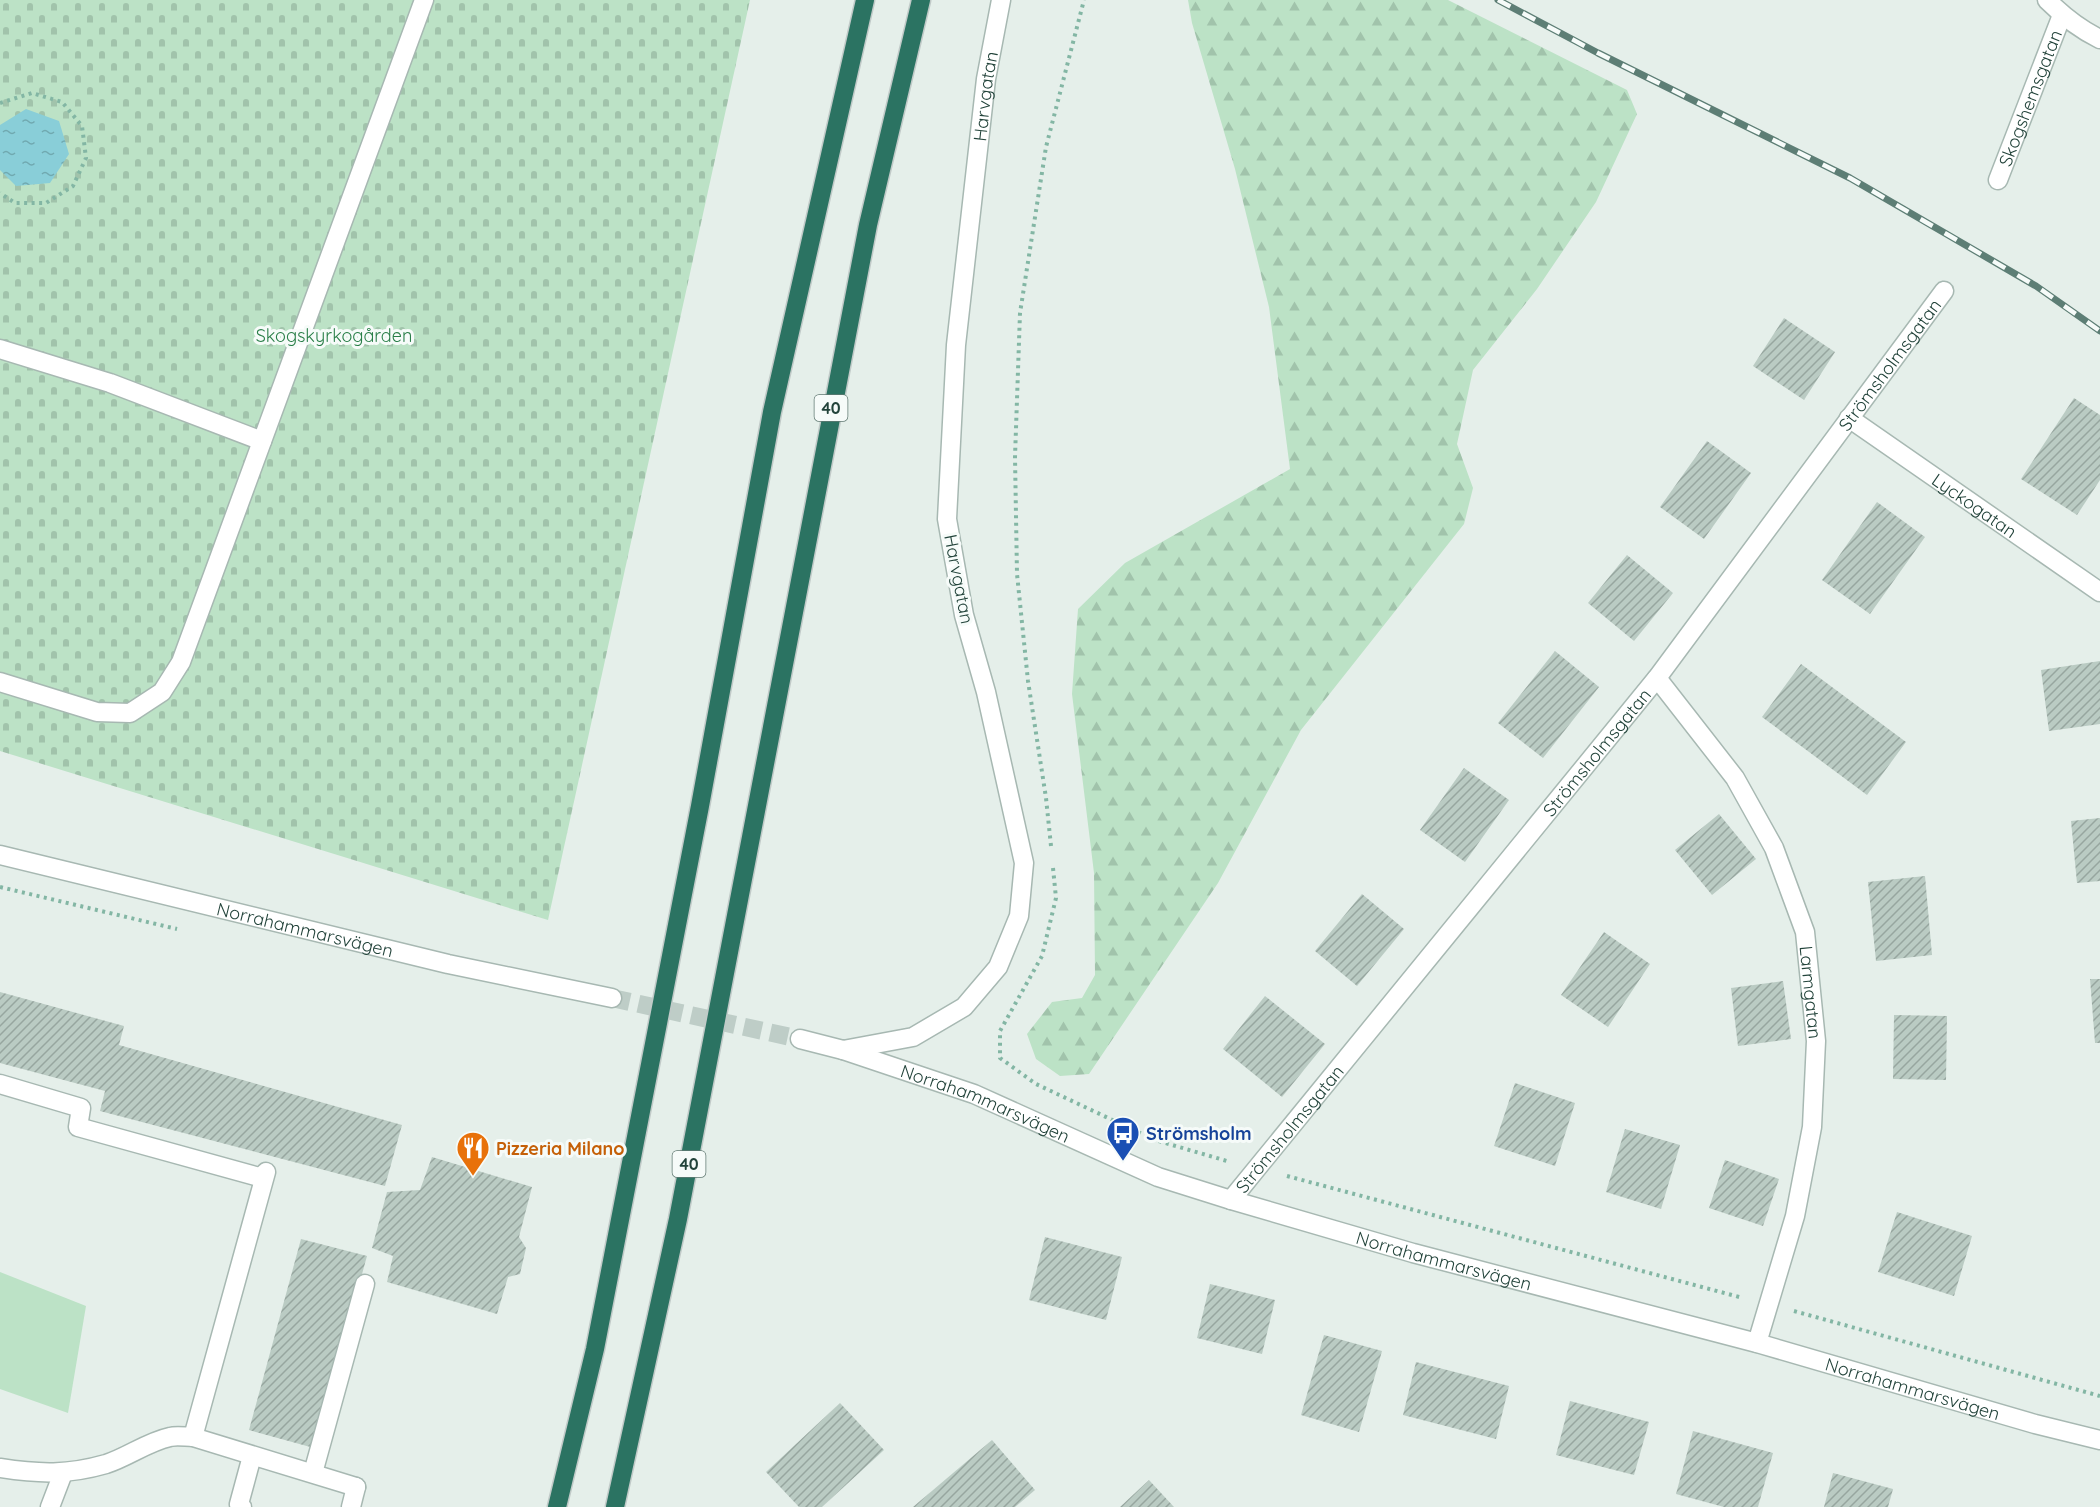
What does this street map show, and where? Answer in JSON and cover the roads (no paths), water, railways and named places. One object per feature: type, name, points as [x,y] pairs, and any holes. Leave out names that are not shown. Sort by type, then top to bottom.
[{"type":"highway","points":[[557,1507],[595,1349],[772,412],[865,0]]},
{"type":"highway","name":"40","points":[[615,1507],[678,1219],[868,225],[921,0]]},
{"type":"street","points":[[0,682],[96,712],[130,713],[162,692],[181,662],[424,0]]},
{"type":"street","name":"Harvgatan","points":[[843,1050],[913,1038],[964,1007],[998,967],[1019,916],[1024,863],[986,692],[964,615],[947,519],[956,345],[986,79],[1001,0]]},
{"type":"street","points":[[2047,0],[2084,32],[2100,39]]},
{"type":"street","name":"Skogshemsgatan","points":[[1998,180],[2062,15]]},
{"type":"street","name":"Strömsholmsgatan","points":[[1230,1200],[1658,678],[1944,291]]},
{"type":"street","points":[[0,350],[110,383],[262,441]]},
{"type":"street","name":"Lyckogatan","points":[[1850,418],[2100,592]]},
{"type":"street","name":"Larmgatan","points":[[1658,678],[1735,778],[1774,848],[1805,932],[1816,1041],[1812,1127],[1795,1216],[1757,1343]]},
{"type":"street","name":"Norrahammarsvägen","points":[[0,855],[448,964],[612,998]]},
{"type":"street","name":"Norrahammarsvägen","points":[[800,1039],[843,1050],[974,1094],[1158,1177],[1230,1200],[1413,1253],[1757,1343],[2035,1424],[2100,1440]]},
{"type":"street","points":[[0,1084],[81,1108],[78,1127],[265,1175],[193,1437]]},
{"type":"street","points":[[313,1473],[365,1284]]},
{"type":"street","points":[[0,1468],[43,1474],[63,1473],[108,1463],[171,1436],[193,1437],[356,1487],[351,1507]]},
{"type":"street","points":[[242,1507],[239,1504],[252,1456]]},
{"type":"street","points":[[50,1507],[63,1473]]},
{"type":"water","points":[[26,109],[59,121],[69,154],[50,183],[16,186],[0,170],[0,125]]},
{"type":"tunnel","points":[[612,998],[800,1039]]},
{"type":"railway","points":[[1498,0],[1598,53],[1850,178],[2036,286],[2100,331]]},
{"type":"place","name":"Strömsholm","points":[[1123,1162]]},
{"type":"place","name":"Pizzeria Milano","points":[[473,1177]]},
{"type":"park label","name":"Skogskyrkogården","points":[[334,335]]}]
